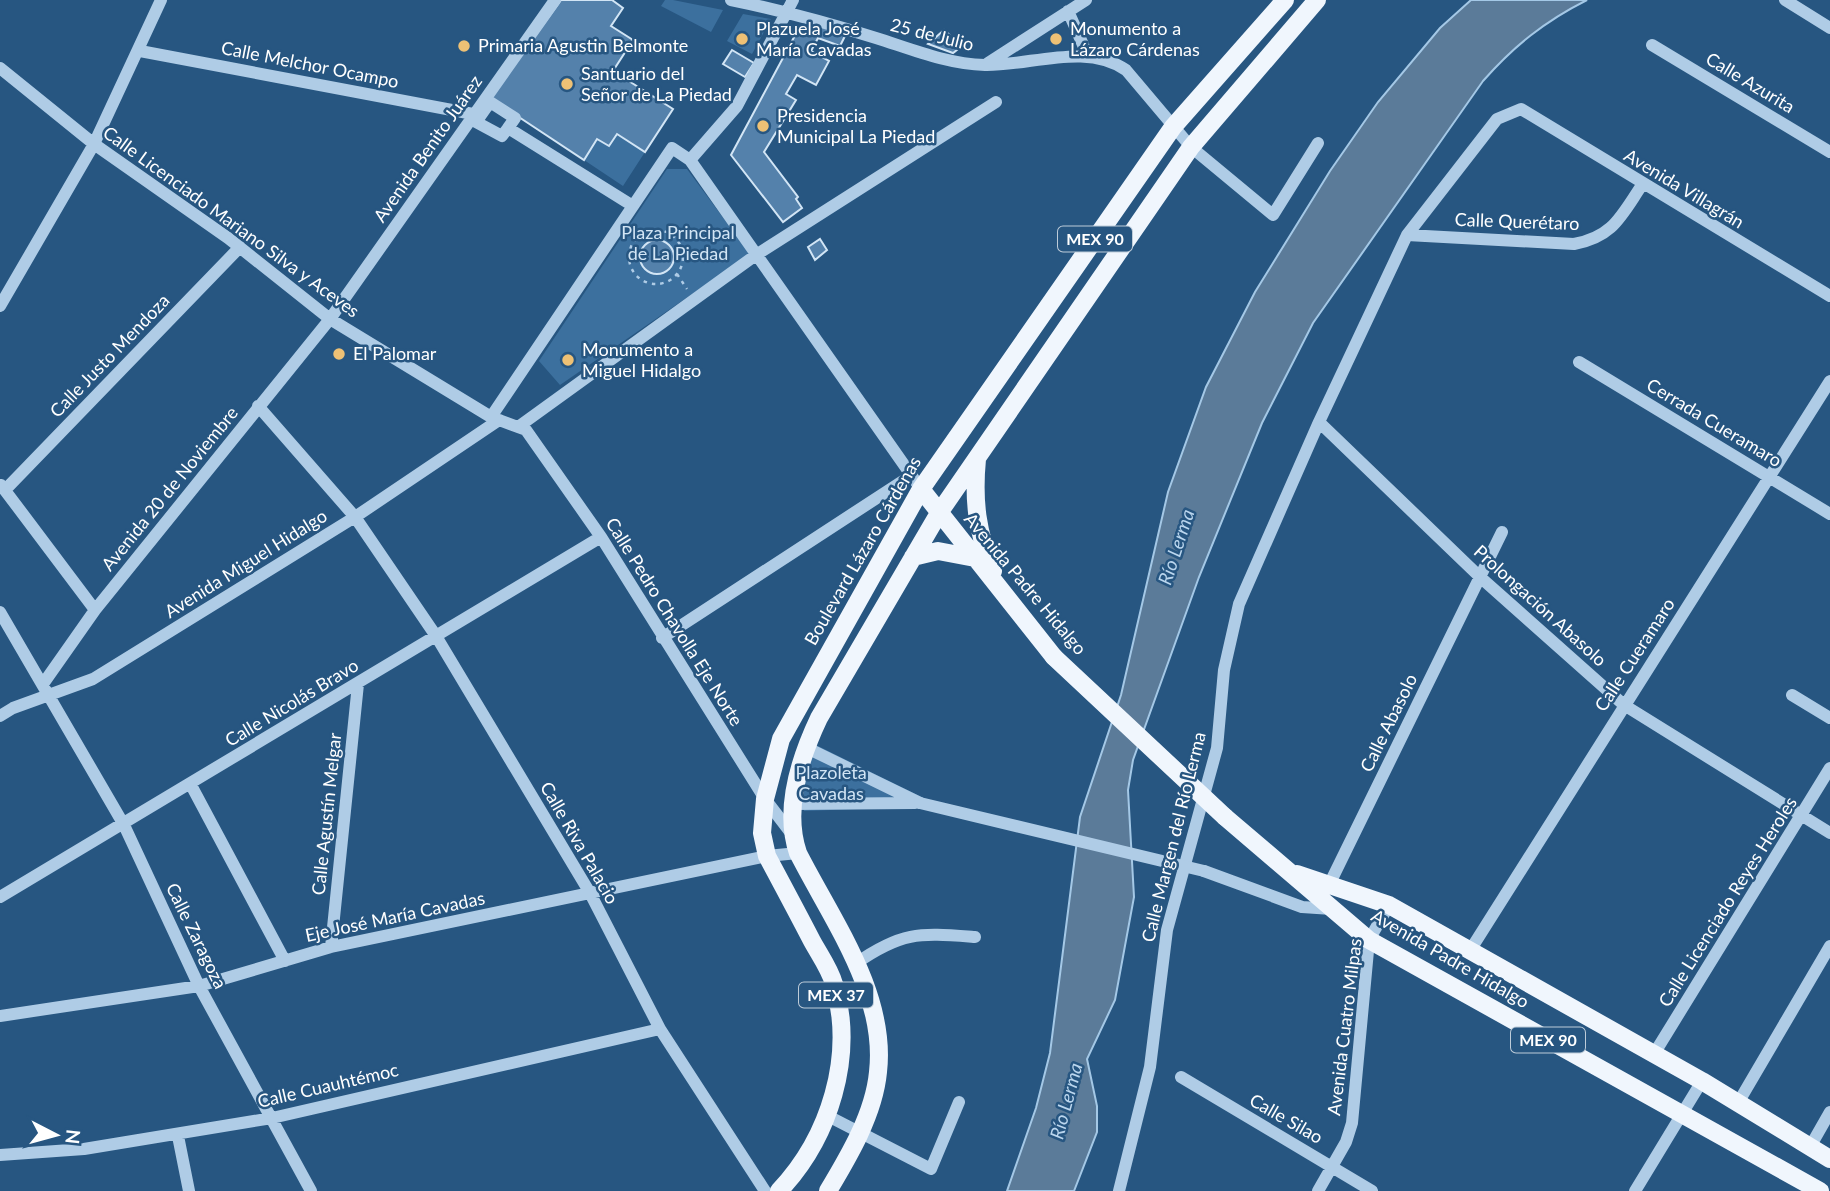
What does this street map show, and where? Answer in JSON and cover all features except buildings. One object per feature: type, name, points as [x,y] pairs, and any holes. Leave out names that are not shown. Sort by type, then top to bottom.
[{"type":"main road","name":"Boulevard Lázaro Cárdenas","points":[[779,1191],[794,1175],[826,1115],[838,1080],[843,1045],[833,981],[767,856],[762,833],[765,799],[781,739],[915,483],[1173,127],[1285,0]]},
{"type":"main road","name":"MEX 90","points":[[939,513],[1191,147],[1317,0]]},
{"type":"main road","name":"MEX 90","points":[[977,457],[973,493],[976,517],[981,540],[1001,591]]},
{"type":"main road","name":"Avenida Padre Hidalgo","points":[[915,483],[1054,657],[1225,817],[1369,940],[1820,1191]]},
{"type":"main road","name":"MEX 37","points":[[828,1191],[860,1132],[878,1075],[879,1040],[873,1005],[798,853],[791,833],[793,804],[805,747],[939,513]]},
{"type":"main road","points":[[913,557],[938,551],[975,558]]},
{"type":"main road","name":"Avenida Padre Hidalgo","points":[[1289,871],[1389,905],[1654,1054],[1830,1159]]},
{"type":"street","points":[[0,306],[94,144],[140,51],[161,0]]},
{"type":"street","name":"Avenida Benito Juárez","points":[[330,319],[555,0]]},
{"type":"street","name":"25 de Julio","points":[[731,0],[791,6],[949,61],[985,65],[1088,56]]},
{"type":"street","points":[[985,65],[1086,0]]},
{"type":"street","points":[[1785,0],[1830,28]]},
{"type":"street","points":[[690,160],[737,106],[791,6]]},
{"type":"street","points":[[1068,11],[1088,56],[1113,61],[1126,70],[1191,147],[1273,215],[1318,143]]},
{"type":"street","name":"Calle Azurita","points":[[1652,45],[1830,152]]},
{"type":"street","name":"Calle Melchor Ocampo","points":[[140,51],[478,112],[490,102],[514,118],[508,128],[633,206]]},
{"type":"street","name":"Calle Licenciado Mariano Silva y Aceves","points":[[0,68],[94,144],[240,247],[330,319],[495,418],[522,428]]},
{"type":"street","points":[[522,428],[756,255],[996,102]]},
{"type":"street","name":"Avenida Villagrán","points":[[1521,109],[1642,185],[1830,296]]},
{"type":"street","name":"Calle Querétaro","points":[[1319,422],[1407,235],[1497,119],[1521,109]]},
{"type":"street","points":[[495,418],[672,148],[690,160],[915,483],[662,638]]},
{"type":"street","name":"Calle Querétaro","points":[[1407,235],[1574,244],[1595,241],[1611,230],[1642,185]]},
{"type":"street","name":"Calle Justo Mendoza","points":[[2,487],[240,247]]},
{"type":"street","name":"Avenida 20 de Noviembre","points":[[43,684],[95,610],[330,319]]},
{"type":"street","name":"Cerrada Cueramaro","points":[[1579,362],[1830,514]]},
{"type":"street","name":"Calle Cueramaro","points":[[1471,949],[1830,381]]},
{"type":"street","name":"Calle Riva Palacio","points":[[258,406],[355,517],[436,636],[590,893],[660,1029],[765,1191]]},
{"type":"street","name":"Avenida Miguel Hidalgo","points":[[0,716],[13,708],[93,679],[355,517],[495,418]]},
{"type":"street","name":"Prolongación Abasolo","points":[[1319,422],[1480,577],[1624,705],[1830,832]]},
{"type":"street","name":"Calle Margen del Río Lerma","points":[[1119,1191],[1150,1067],[1167,930],[1217,748],[1224,670],[1239,604],[1319,422]]},
{"type":"street","name":"Calle Pedro Chavolla Eje Norte","points":[[522,428],[601,537],[765,799],[791,833]]},
{"type":"street","points":[[2,487],[95,610]]},
{"type":"street","name":"Calle Abasolo","points":[[1329,885],[1502,532]]},
{"type":"street","name":"Calle Nicolás Bravo","points":[[0,898],[601,537]]},
{"type":"street","name":"Calle Zaragoza","points":[[0,612],[124,825],[199,986],[311,1191]]},
{"type":"street","name":"Calle Agustín Melgar","points":[[331,947],[358,684]]},
{"type":"street","points":[[1792,695],[1830,718]]},
{"type":"street","points":[[805,747],[920,803],[1204,871],[1302,906],[1332,909]]},
{"type":"street","name":"Calle Licenciado Reyes Heroles","points":[[1654,1054],[1830,768]]},
{"type":"street","points":[[191,785],[285,961]]},
{"type":"street","points":[[793,804],[920,803]]},
{"type":"street","name":"Eje José María Cavadas","points":[[0,1016],[199,986],[331,947],[767,856],[798,853]]},
{"type":"street","name":"Avenida Cuatro Milpas","points":[[1318,1191],[1333,1167],[1352,1123],[1369,940],[1389,905]]},
{"type":"street","points":[[855,964],[879,947],[909,934],[975,937]]},
{"type":"street","points":[[1738,1103],[1830,946]]},
{"type":"street","name":"Calle Cuauhtémoc","points":[[0,1155],[84,1149],[178,1136],[272,1118],[660,1029]]},
{"type":"street","name":"Calle Silao","points":[[1181,1077],[1372,1191]]},
{"type":"street","points":[[1635,1191],[1702,1082]]},
{"type":"street","points":[[826,1115],[931,1169],[960,1102]]},
{"type":"street","points":[[1810,1147],[1830,1112]]},
{"type":"street","points":[[178,1136],[189,1191]]},
{"type":"path","points":[[663,231],[678,240],[683,258],[682,267],[671,280],[663,284],[645,282],[633,270],[630,262],[632,245],[645,233],[663,231]]},
{"type":"green space","points":[[665,0],[723,10],[711,32],[661,6]]},
{"type":"green space","points":[[743,14],[771,19],[752,54],[727,41]]},
{"type":"green space","points":[[617,134],[645,152],[623,186],[584,160],[597,139],[608,146]]},
{"type":"green space","name":"Plaza Principal de La Piedad","points":[[667,169],[687,169],[750,254],[560,385],[539,361]]},
{"type":"green space","name":"Plazoleta Cavadas","points":[[816,745],[940,806],[804,811],[804,777]]},
{"type":"water","name":"Río Lerma","points":[[1471,0],[1587,0],[1531,35],[1483,81],[1313,323],[1262,423],[1199,577],[1133,760],[1128,790],[1134,897],[1115,1000],[1087,1059],[1097,1106],[1097,1132],[1074,1191],[1007,1191],[1036,1108],[1050,1053],[1080,817],[1121,695],[1168,492],[1206,387],[1255,292],[1330,171],[1378,102],[1440,28]]},
{"type":"place","name":"Plazuela José María Cavadas","points":[[742,39]]},
{"type":"place","name":"Monumento a Lázaro Cárdenas","points":[[1056,39]]},
{"type":"place","name":"Primaria Agustin Belmonte","points":[[464,46]]},
{"type":"place","name":"Santuario del Señor de La Piedad","points":[[567,84]]},
{"type":"place","name":"Presidencia Municipal La Piedad","points":[[763,126]]},
{"type":"place","name":"El Palomar","points":[[339,354]]},
{"type":"place","name":"Monumento a Miguel Hidalgo","points":[[568,360]]}]
